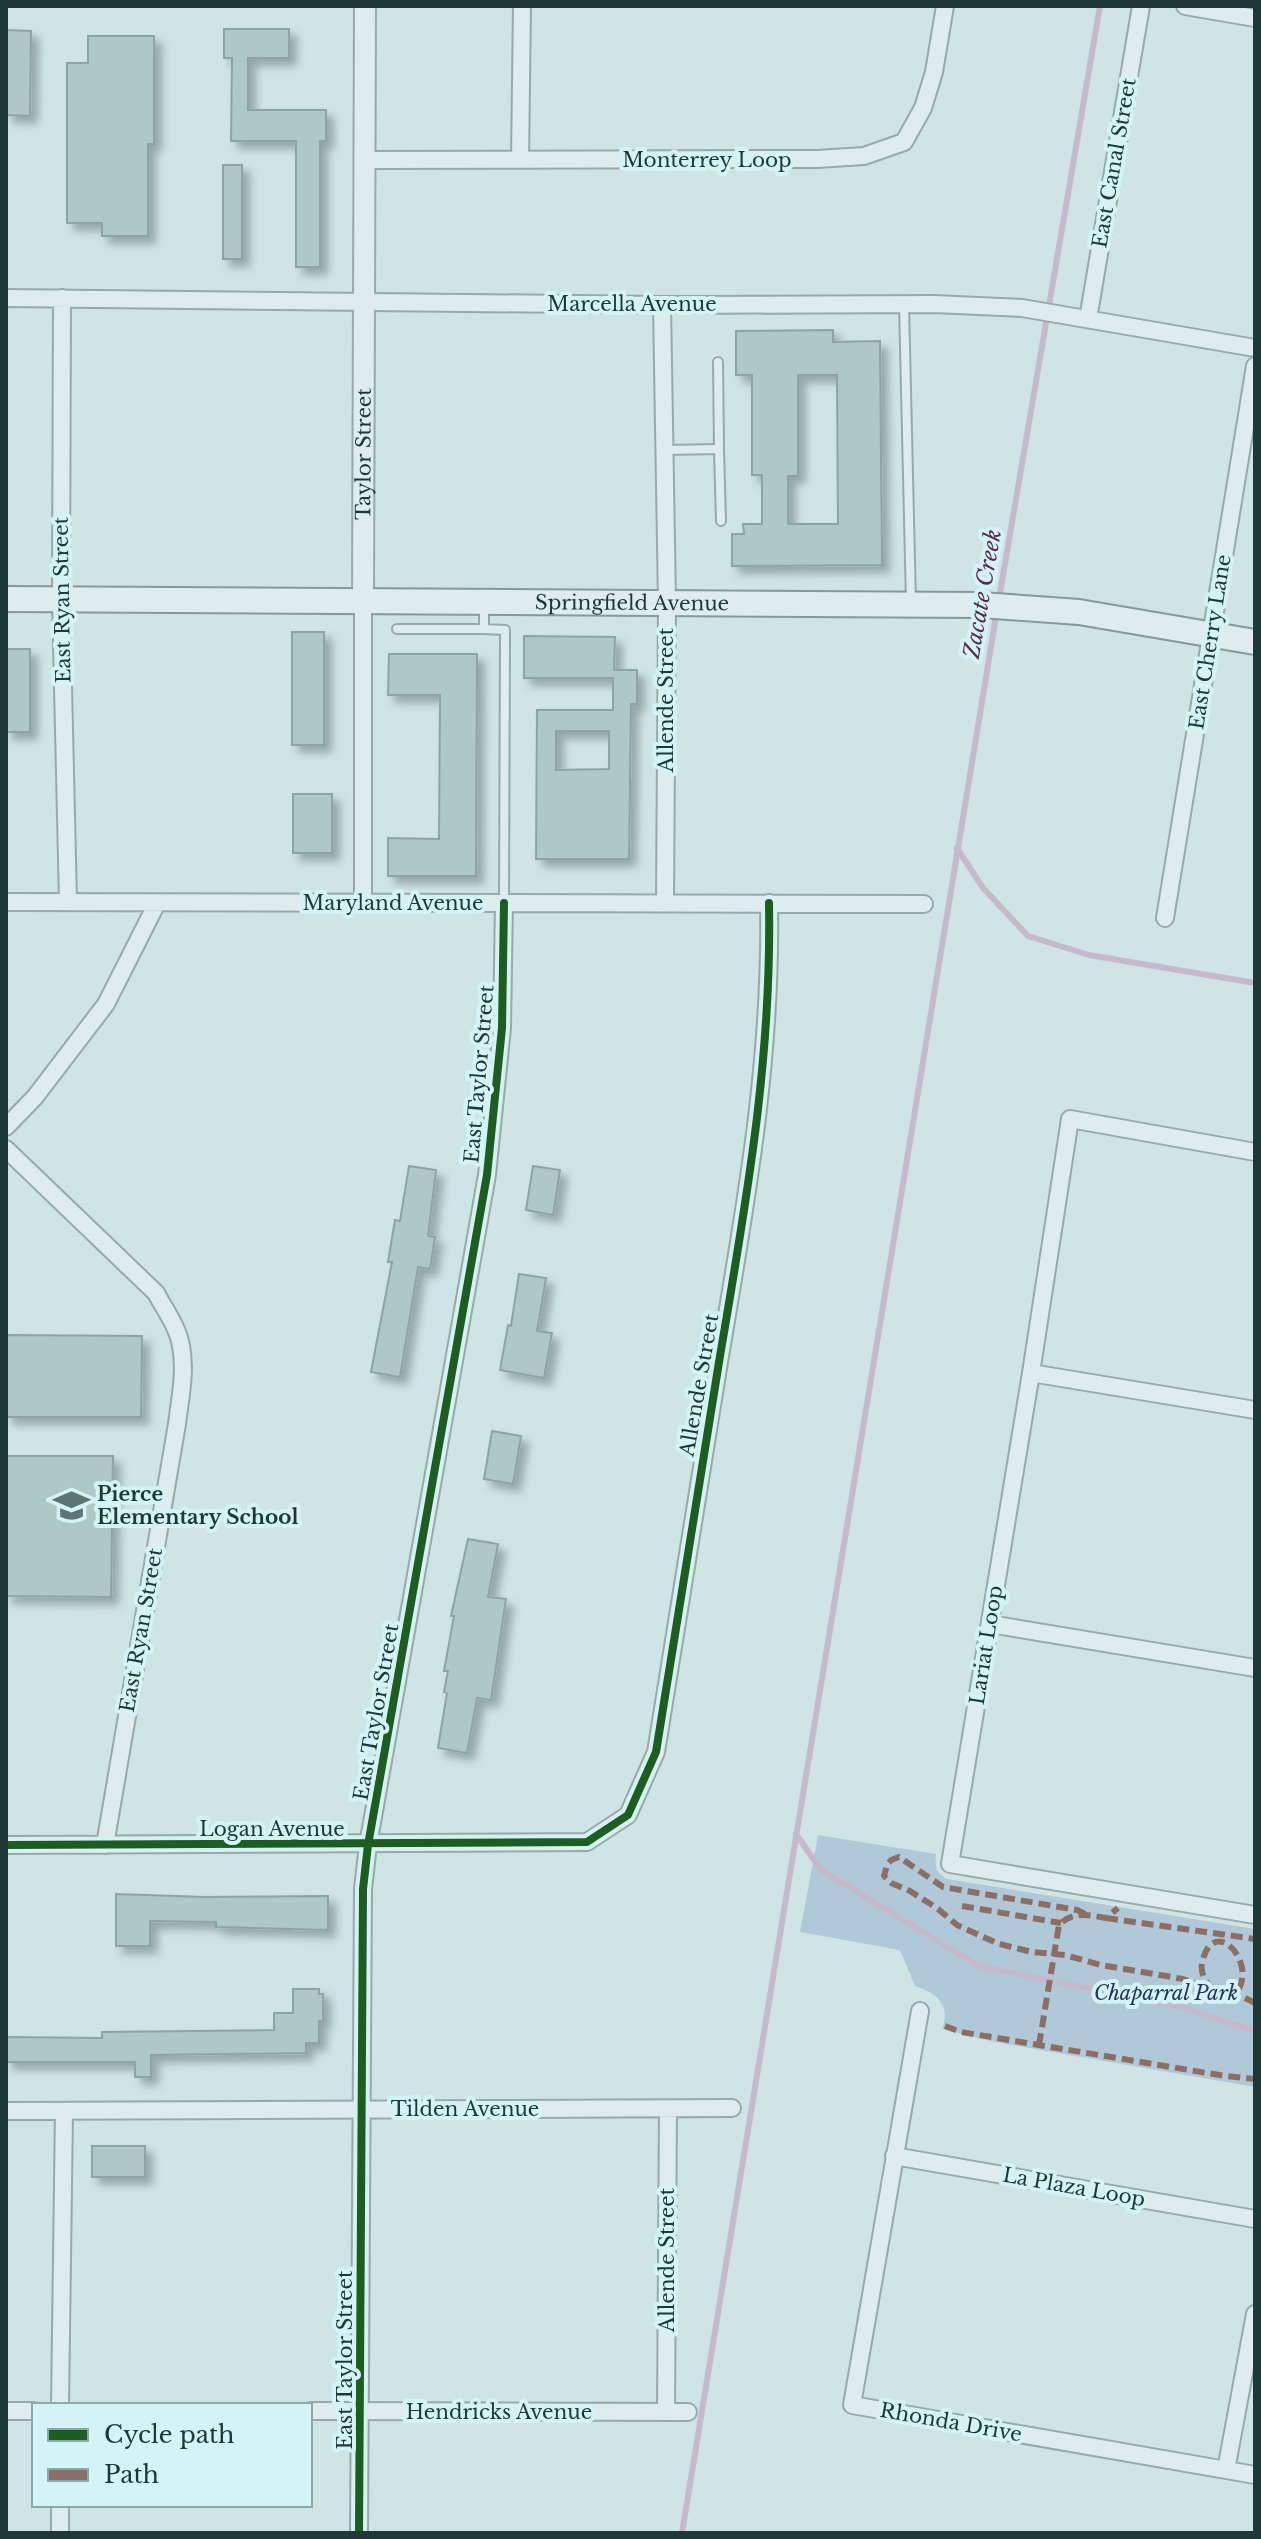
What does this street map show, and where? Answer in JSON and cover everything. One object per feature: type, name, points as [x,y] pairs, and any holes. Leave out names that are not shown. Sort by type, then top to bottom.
[{"type":"main road","name":"Springfield Avenue","points":[[6,599],[981,605],[1079,612],[1255,642]]},
{"type":"street","name":"Taylor Street","points":[[363,903],[365,6]]},
{"type":"street","points":[[520,160],[522,6]]},
{"type":"street","name":"Monterrey Loop","points":[[365,160],[817,159],[864,156],[904,142],[923,108],[934,72],[945,6]]},
{"type":"street","name":"East Canal Street","points":[[1080,317],[1141,6]]},
{"type":"street","points":[[1185,6],[1255,18]]},
{"type":"street","name":"Marcella Avenue","points":[[6,298],[662,305],[904,304],[1022,308],[1255,348]]},
{"type":"street","name":"East Ryan Street","points":[[62,298],[61,600],[68,902]]},
{"type":"street","name":"Allende Street","points":[[662,305],[667,602],[665,903]]},
{"type":"street","name":"East Cherry Lane","points":[[1165,918],[1255,366]]},
{"type":"street","name":"Maryland Avenue","points":[[6,902],[924,904]]},
{"type":"street","points":[[6,1127],[35,1097],[106,1004],[157,903]]},
{"type":"street","name":"East Taylor Street","points":[[359,2533],[363,1889],[368,1845],[487,1175],[502,1028],[504,903]]},
{"type":"street","name":"Allende Street","points":[[587,1842],[628,1815],[656,1752],[752,1169],[765,1066],[770,962],[769,903]]},
{"type":"street","name":"Lariat Loop","points":[[1255,1152],[1070,1119],[950,1864],[1255,1915]]},
{"type":"street","name":"East Ryan Street","points":[[6,1149],[156,1293],[172,1321],[181,1346],[182,1380],[177,1424],[105,1845]]},
{"type":"street","points":[[1031,1373],[1255,1410]]},
{"type":"street","points":[[990,1624],[1255,1668]]},
{"type":"street","name":"Logan Avenue","points":[[6,1845],[587,1842]]},
{"type":"street","name":"Rhonda Drive","points":[[920,2011],[852,2405],[1255,2475]]},
{"type":"street","name":"Tilden Avenue","points":[[6,2111],[732,2108]]},
{"type":"street","name":"Allende Street","points":[[666,2412],[668,2109]]},
{"type":"street","points":[[60,2403],[64,2111]]},
{"type":"street","name":"La Plaza Loop","points":[[894,2156],[1255,2219]]},
{"type":"street","points":[[1226,2470],[1255,2314]]},
{"type":"street","points":[[6,2411],[32,2411]]},
{"type":"street","name":"Hendricks Avenue","points":[[312,2411],[688,2412]]},
{"type":"street","points":[[60,2507],[60,2533]]},
{"type":"lane","points":[[904,304],[911,604]]},
{"type":"lane","points":[[718,362],[721,521]]},
{"type":"lane","points":[[664,450],[719,449]]},
{"type":"lane","points":[[484,601],[484,629]]},
{"type":"lane","points":[[397,629],[505,630],[504,903]]},
{"type":"green space","name":"Chaparral Park","points":[[818,1835],[936,1854],[937,1869],[947,1879],[1255,1929],[1255,2087],[995,2042],[942,2029],[945,2013],[940,2001],[930,1992],[915,1986],[900,1950],[800,1932]]},
{"type":"building","points":[[224,29],[289,29],[289,58],[248,58],[248,110],[326,110],[326,141],[320,141],[320,267],[296,267],[296,141],[231,141],[232,58],[224,58]]},
{"type":"building","points":[[6,30],[31,31],[30,116],[6,115]]},
{"type":"building","points":[[88,36],[154,36],[154,144],[148,144],[148,236],[102,236],[102,223],[67,223],[67,63],[88,63]]},
{"type":"building","points":[[223,165],[242,165],[242,259],[223,259]]},
{"type":"building","points":[[833,330],[833,342],[880,341],[882,565],[732,566],[732,534],[744,534],[743,524],[762,524],[762,475],[752,475],[752,375],[736,375],[736,331]],"holes":[[[798,375],[837,375],[838,524],[788,524],[788,476],[798,476]]]},
{"type":"building","points":[[292,632],[324,632],[324,745],[292,745]]},
{"type":"building","points":[[524,636],[615,637],[614,670],[637,670],[637,704],[631,704],[629,859],[536,859],[537,710],[613,710],[613,678],[524,678]],"holes":[[[556,731],[609,731],[609,769],[556,770]]]},
{"type":"building","points":[[6,649],[30,649],[30,732],[6,732]]},
{"type":"building","points":[[389,654],[477,654],[476,876],[388,876],[388,838],[439,839],[440,695],[388,695]]},
{"type":"building","points":[[293,794],[332,794],[332,853],[293,853]]},
{"type":"building","points":[[409,1166],[436,1170],[428,1236],[435,1237],[430,1269],[418,1267],[400,1377],[371,1372],[392,1262],[388,1262],[395,1220],[400,1221]]},
{"type":"building","points":[[533,1166],[560,1170],[553,1215],[526,1210]]},
{"type":"building","points":[[519,1274],[546,1278],[537,1331],[552,1333],[544,1378],[500,1370]]},
{"type":"building","points":[[6,1335],[142,1336],[141,1417],[6,1417]]},
{"type":"building","points":[[492,1431],[521,1436],[513,1484],[484,1479]]},
{"type":"building","points":[[6,1456],[113,1456],[111,1597],[6,1596]]},
{"type":"building","points":[[468,1539],[498,1544],[488,1597],[506,1599],[491,1700],[477,1698],[467,1753],[438,1748],[447,1693],[444,1692],[448,1671],[444,1671],[454,1616],[451,1616]]},
{"type":"building","points":[[116,1894],[328,1896],[328,1930],[216,1927],[216,1922],[150,1921],[150,1946],[116,1946]]},
{"type":"building","points":[[293,1989],[319,1989],[319,1994],[323,1994],[319,2043],[306,2043],[306,2053],[151,2055],[151,2077],[135,2077],[135,2062],[6,2062],[6,2037],[102,2038],[102,2032],[274,2030],[274,2013],[293,2013]]},
{"type":"building","points":[[92,2146],[145,2146],[145,2177],[92,2177]]},
{"type":"waterway","name":"Zacate Creek","points":[[999,599],[1100,6]]},
{"type":"waterway","points":[[682,2533],[997,610]]},
{"type":"waterway","name":"Zacate Creek","points":[[957,848],[983,888],[1028,936],[1089,955],[1255,983]]},
{"type":"waterway","points":[[796,1834],[821,1870],[979,1966],[1182,2007],[1255,2031]]},
{"type":"marked path","points":[[1085,1914],[1077,1910],[943,1887],[899,1857],[887,1865],[884,1876],[938,1909],[957,1925],[999,1944],[1183,1979],[1255,2003]]},
{"type":"marked path","points":[[962,1906],[1061,1923]]},
{"type":"marked path","points":[[1039,2045],[1059,1925],[1075,1916],[1106,1918],[1118,1908]]},
{"type":"marked path","points":[[1106,1918],[1255,1939]]},
{"type":"marked path","points":[[1214,1990],[1204,1978],[1202,1963],[1208,1948],[1215,1942],[1224,1943],[1239,1958],[1242,1970],[1235,1994]]},
{"type":"marked path","points":[[945,2026],[961,2032],[1255,2079]]},
{"type":"cycle path","points":[[359,2533],[363,1889],[368,1845],[487,1175],[502,1028],[504,903]]},
{"type":"cycle path","points":[[6,1845],[587,1842],[628,1815],[656,1752],[748,1187],[762,1075],[769,903]]},
{"type":"place","name":"Pierce Elementary School","points":[[71,1506]]}]
